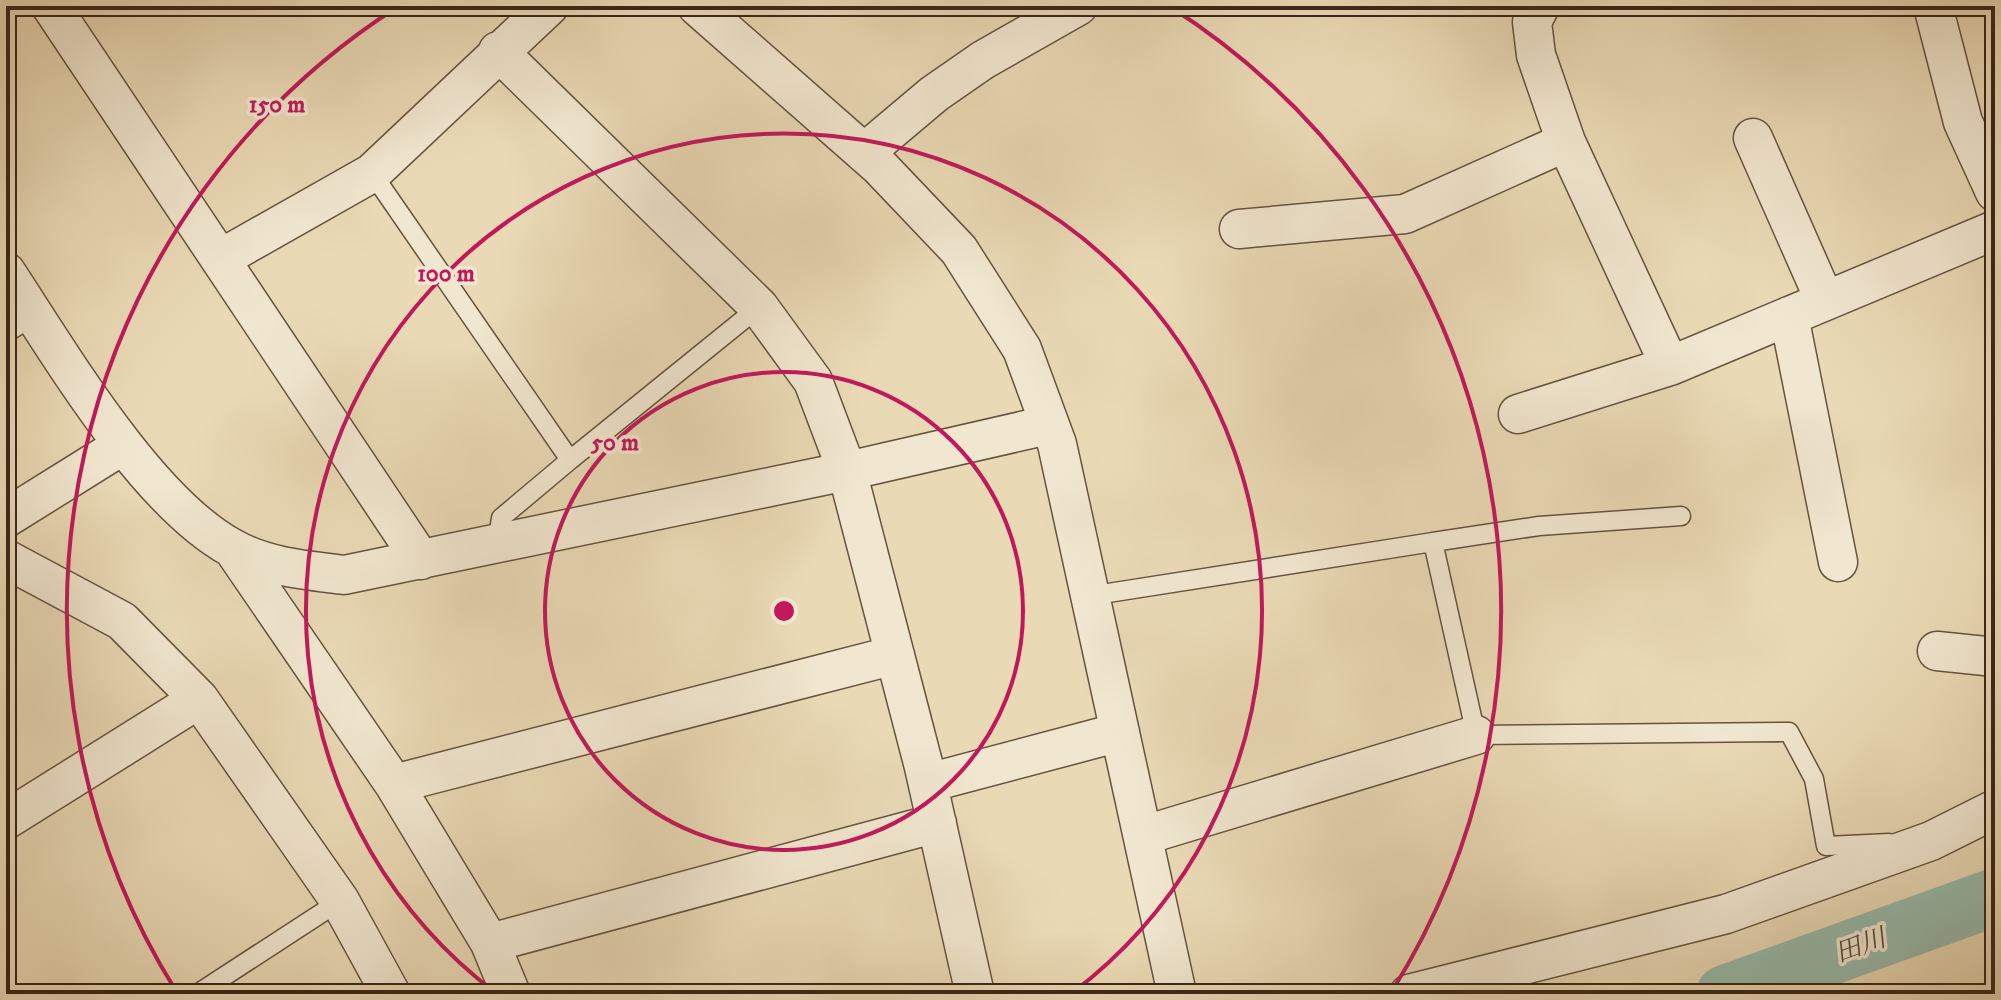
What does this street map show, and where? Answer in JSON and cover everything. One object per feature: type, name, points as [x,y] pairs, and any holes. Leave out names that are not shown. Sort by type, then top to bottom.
[{"type":"street","points":[[51,6],[421,560]]},
{"type":"street","points":[[220,259],[372,173],[549,6]]},
{"type":"street","points":[[697,6],[864,153],[959,250],[1022,349],[1057,444],[1145,835],[1177,994]]},
{"type":"street","points":[[864,153],[971,68],[1078,6]]},
{"type":"street","points":[[1540,6],[1532,22],[1536,55],[1566,142],[1670,366]]},
{"type":"street","points":[[1933,6],[1963,122],[1995,192]]},
{"type":"street","points":[[498,51],[759,307],[813,381],[847,471],[928,783],[975,994]]},
{"type":"street","points":[[1753,138],[1825,301]]},
{"type":"street","points":[[1239,229],[1405,214],[1566,142]]},
{"type":"street","points":[[1518,414],[1670,366],[1995,230]]},
{"type":"street","points":[[6,272],[20,324],[123,445],[198,525],[233,549],[284,568],[344,575],[847,471],[1048,425]]},
{"type":"street","points":[[1789,316],[1838,562]]},
{"type":"street","points":[[6,518],[123,445]]},
{"type":"street","points":[[233,549],[394,784],[490,943],[511,994]]},
{"type":"street","points":[[6,559],[122,621],[199,699],[340,901],[391,994]]},
{"type":"street","points":[[1937,651],[1995,657]]},
{"type":"street","points":[[394,784],[895,655]]},
{"type":"street","points":[[6,820],[199,699]]},
{"type":"street","points":[[928,783],[1120,732]]},
{"type":"street","points":[[1145,835],[1476,735]]},
{"type":"street","points":[[1409,994],[1726,914],[1931,841],[1995,809]]},
{"type":"street","points":[[490,943],[937,823]]},
{"type":"lane","points":[[372,173],[570,460]]},
{"type":"lane","points":[[497,544],[501,518],[759,307]]},
{"type":"lane","points":[[1089,596],[1539,526],[1681,516]]},
{"type":"lane","points":[[1433,542],[1476,735],[1789,732],[1814,779],[1826,846],[1931,841]]},
{"type":"lane","points":[[197,994],[340,901]]},
{"type":"waterway","name":"田川","points":[[1725,994],[1995,897]]}]
